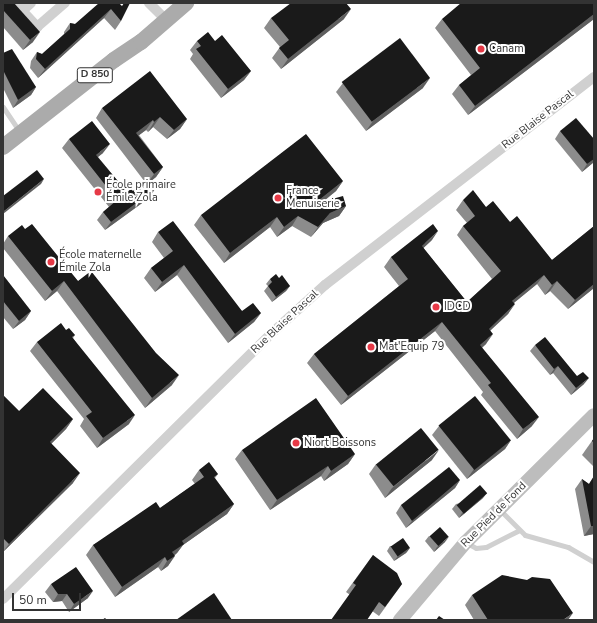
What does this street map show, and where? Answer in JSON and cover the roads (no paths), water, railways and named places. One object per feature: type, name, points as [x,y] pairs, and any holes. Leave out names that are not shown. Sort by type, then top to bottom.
[{"type":"main road","name":"D 850","points":[[3,147],[13,132],[154,8],[172,3]]},
{"type":"main road","name":"D 850","points":[[13,132],[141,42],[186,3]]},
{"type":"main road","name":"Rue Pied de Fond","points":[[400,620],[466,542],[594,415]]},
{"type":"street","points":[[31,3],[19,7],[37,27],[65,3]]},
{"type":"street","name":"Rue Blaise Pascal","points":[[3,599],[273,332],[325,285],[594,77]]},
{"type":"lane","points":[[3,107],[13,132]]},
{"type":"lane","points":[[499,509],[518,530],[525,535],[568,548],[594,562]]},
{"type":"lane","points":[[466,542],[476,548],[486,547],[518,530]]},
{"type":"place","name":"Canam","points":[[481,49]]},
{"type":"place","name":"École primaire Émile Zola","points":[[98,192]]},
{"type":"place","name":"France Menuiserie","points":[[278,198]]},
{"type":"place","name":"École maternelle Émile Zola","points":[[51,262]]},
{"type":"place","name":"IDCD","points":[[436,307]]},
{"type":"place","name":"Mat'Equip 79","points":[[371,347]]},
{"type":"place","name":"Niort Boissons","points":[[296,443]]}]
